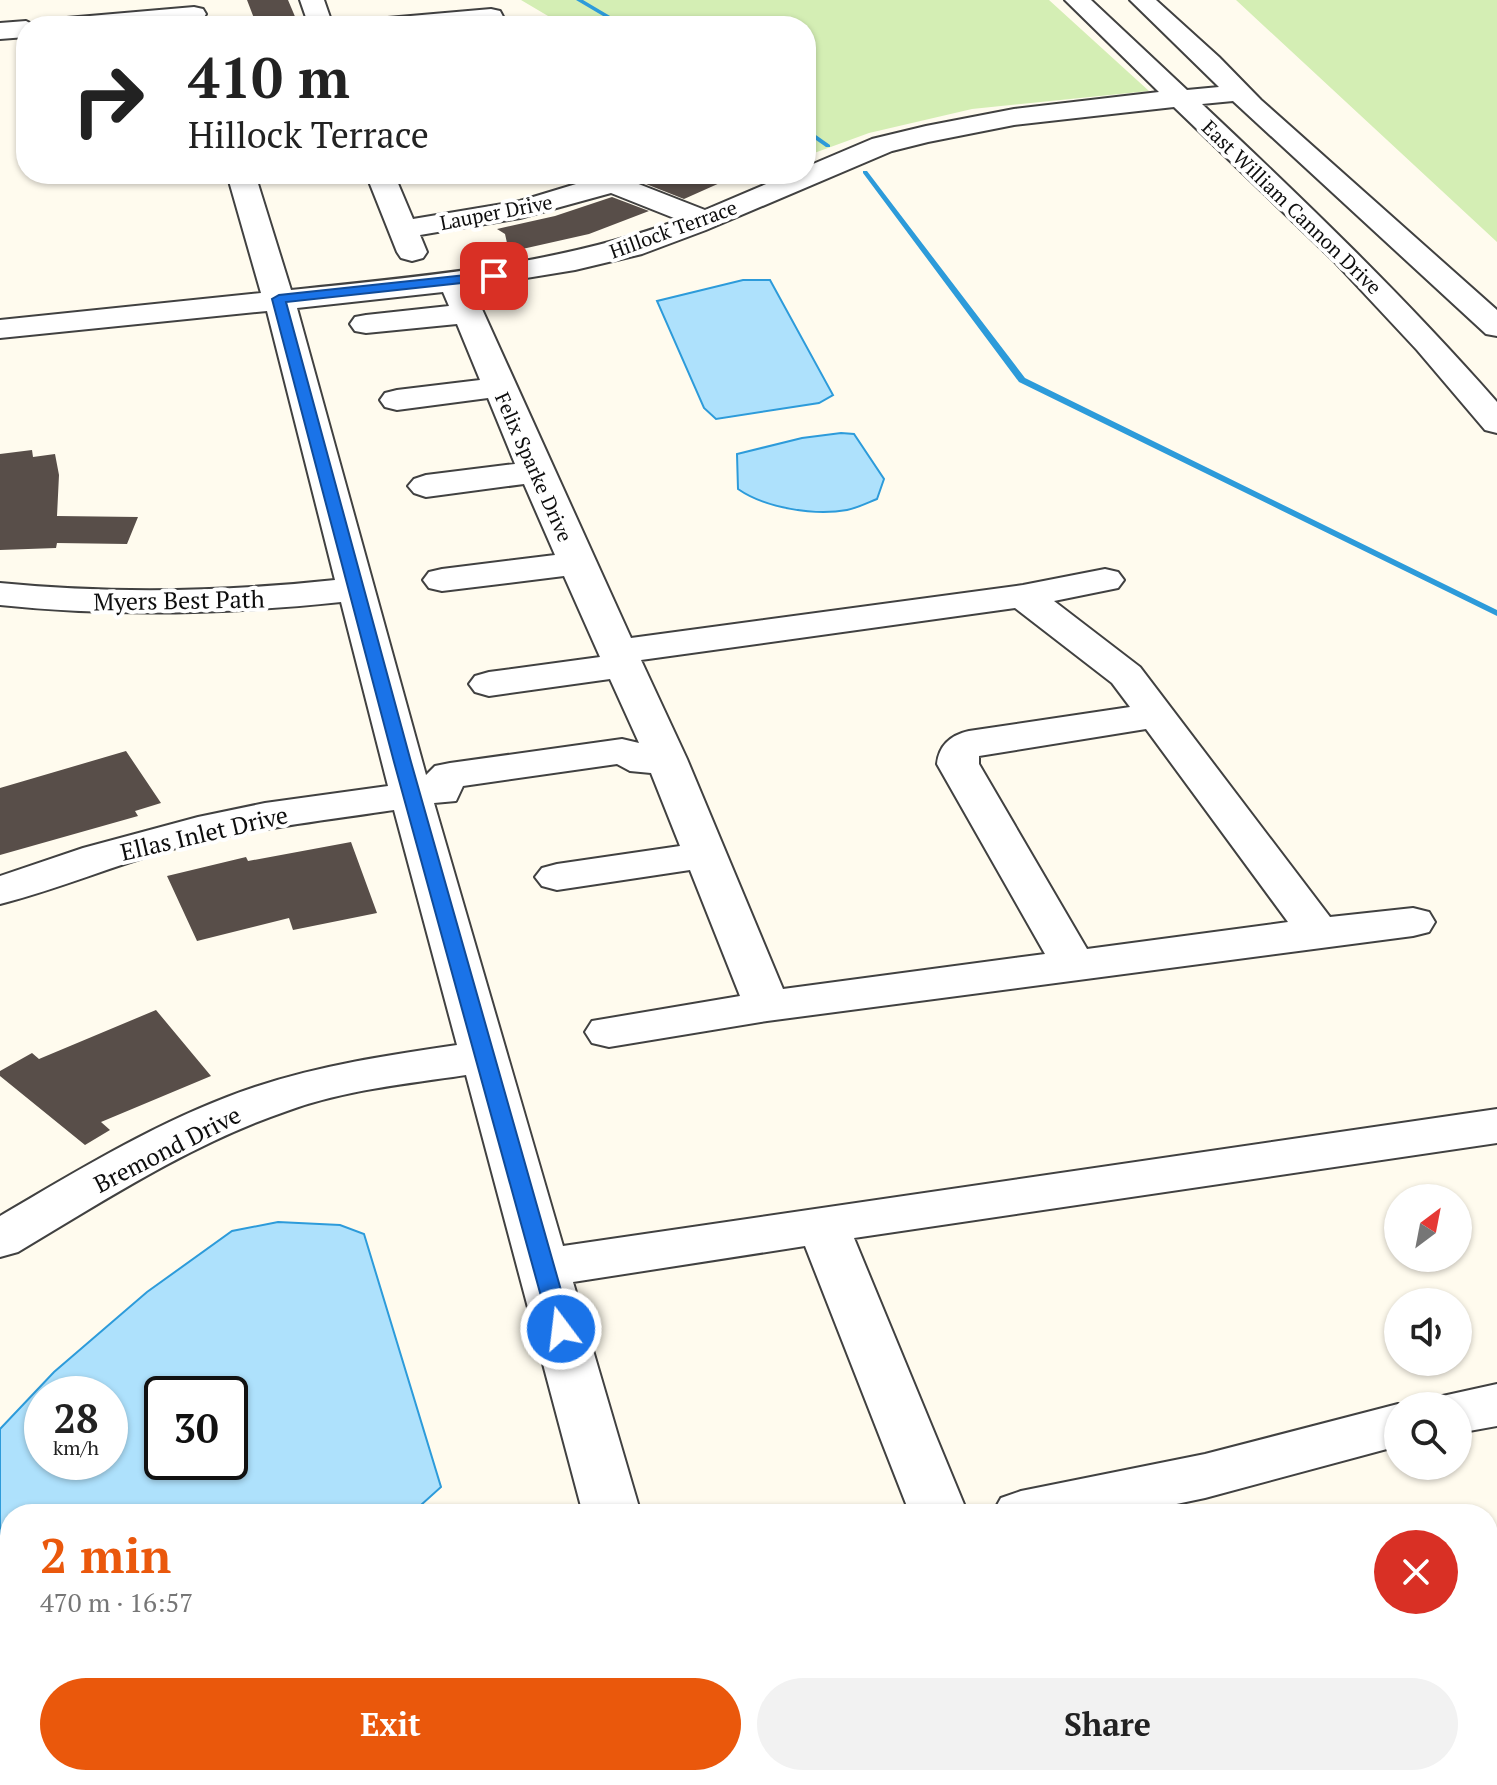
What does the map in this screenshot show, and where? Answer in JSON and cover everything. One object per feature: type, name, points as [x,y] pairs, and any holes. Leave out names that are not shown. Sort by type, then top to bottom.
[{"type":"street","name":"East William Cannon Drive","points":[[1077,0],[1353,263],[1497,423]]},
{"type":"street","name":"East William Cannon Drive","points":[[1142,0],[1210,62],[1238,93],[1420,254],[1497,327]]},
{"type":"street","points":[[162,16],[194,13]]},
{"type":"street","name":"Hillock Terrace","points":[[816,171],[882,145],[924,133],[1039,113],[1238,93]]},
{"type":"street","points":[[244,184],[279,299],[357,589],[424,793],[486,1057],[609,1504]]},
{"type":"street","name":"Lauper Drive","points":[[384,184],[407,240],[534,207],[606,184]]},
{"type":"street","points":[[632,184],[705,220]]},
{"type":"street","name":"Hillock Terrace","points":[[0,329],[454,281],[575,261],[631,248],[787,184]]},
{"type":"street","name":"Felix Sparke Drive","points":[[454,281],[620,659],[656,761],[705,855],[767,1006]]},
{"type":"street","points":[[366,324],[467,313]]},
{"type":"street","points":[[397,400],[499,387]]},
{"type":"street","points":[[426,486],[536,472]]},
{"type":"street","points":[[442,580],[576,563]]},
{"type":"street","points":[[489,684],[620,659],[1023,596],[1105,580]]},
{"type":"street","name":"Myers Best Path","points":[[0,594],[94,603],[203,604],[357,589]]},
{"type":"street","points":[[1023,596],[1126,675],[1318,932]]},
{"type":"street","points":[[1074,965],[958,764],[959,753],[969,743],[1157,715]]},
{"type":"street","name":"Ellas Inlet Drive","points":[[0,891],[115,852],[267,816],[424,793],[457,799],[631,774],[656,761]]},
{"type":"street","points":[[557,877],[705,855]]},
{"type":"street","points":[[609,1032],[767,1006],[1413,922]]},
{"type":"street","name":"Bremond Drive","points":[[0,1239],[206,1124],[260,1103],[339,1082],[486,1057]]},
{"type":"street","points":[[544,1268],[1497,1126]]},
{"type":"street","points":[[823,1225],[935,1504]]},
{"type":"street","points":[[1472,1409],[1497,1405]]},
{"type":"street","points":[[1069,1504],[1205,1476],[1384,1429]]},
{"type":"green space","points":[[521,0],[1049,0],[1149,91],[972,109],[869,133],[816,152],[816,16],[548,16]]},
{"type":"green space","points":[[1236,0],[1497,0],[1497,242]]},
{"type":"water","points":[[743,280],[770,280],[833,395],[819,403],[716,419],[704,408],[657,301]]},
{"type":"water","points":[[854,434],[884,479],[877,499],[847,510],[806,511],[776,506],[738,489],[737,454],[802,438]]},
{"type":"water","points":[[278,1222],[340,1225],[364,1234],[441,1487],[422,1504],[0,1504],[0,1429],[24,1404],[24,1480],[128,1480],[128,1376],[50,1376],[147,1292],[232,1231]]},
{"type":"building","points":[[247,0],[288,0],[295,16],[253,16]]},
{"type":"building","points":[[646,184],[718,184],[684,199]]},
{"type":"building","points":[[612,197],[649,211],[589,234],[509,252],[505,234],[497,229],[555,216]]},
{"type":"building","points":[[32,450],[33,457],[55,454],[59,475],[57,516],[138,517],[127,544],[57,543],[56,548],[0,550],[0,454]]},
{"type":"building","points":[[126,751],[161,803],[135,811],[138,816],[0,855],[0,788]]},
{"type":"building","points":[[351,842],[377,913],[293,930],[289,918],[197,941],[167,876],[246,857],[248,861]]},
{"type":"building","points":[[156,1010],[211,1076],[101,1122],[110,1130],[85,1145],[0,1076],[0,1071],[32,1053],[39,1059]]},
{"type":"waterway","points":[[579,0],[607,16]]},
{"type":"waterway","points":[[816,137],[828,146]]},
{"type":"waterway","points":[[865,172],[1022,380],[1497,613]]},
{"type":"route","points":[[494,276],[279,299],[402,762],[561,1329]]}]
